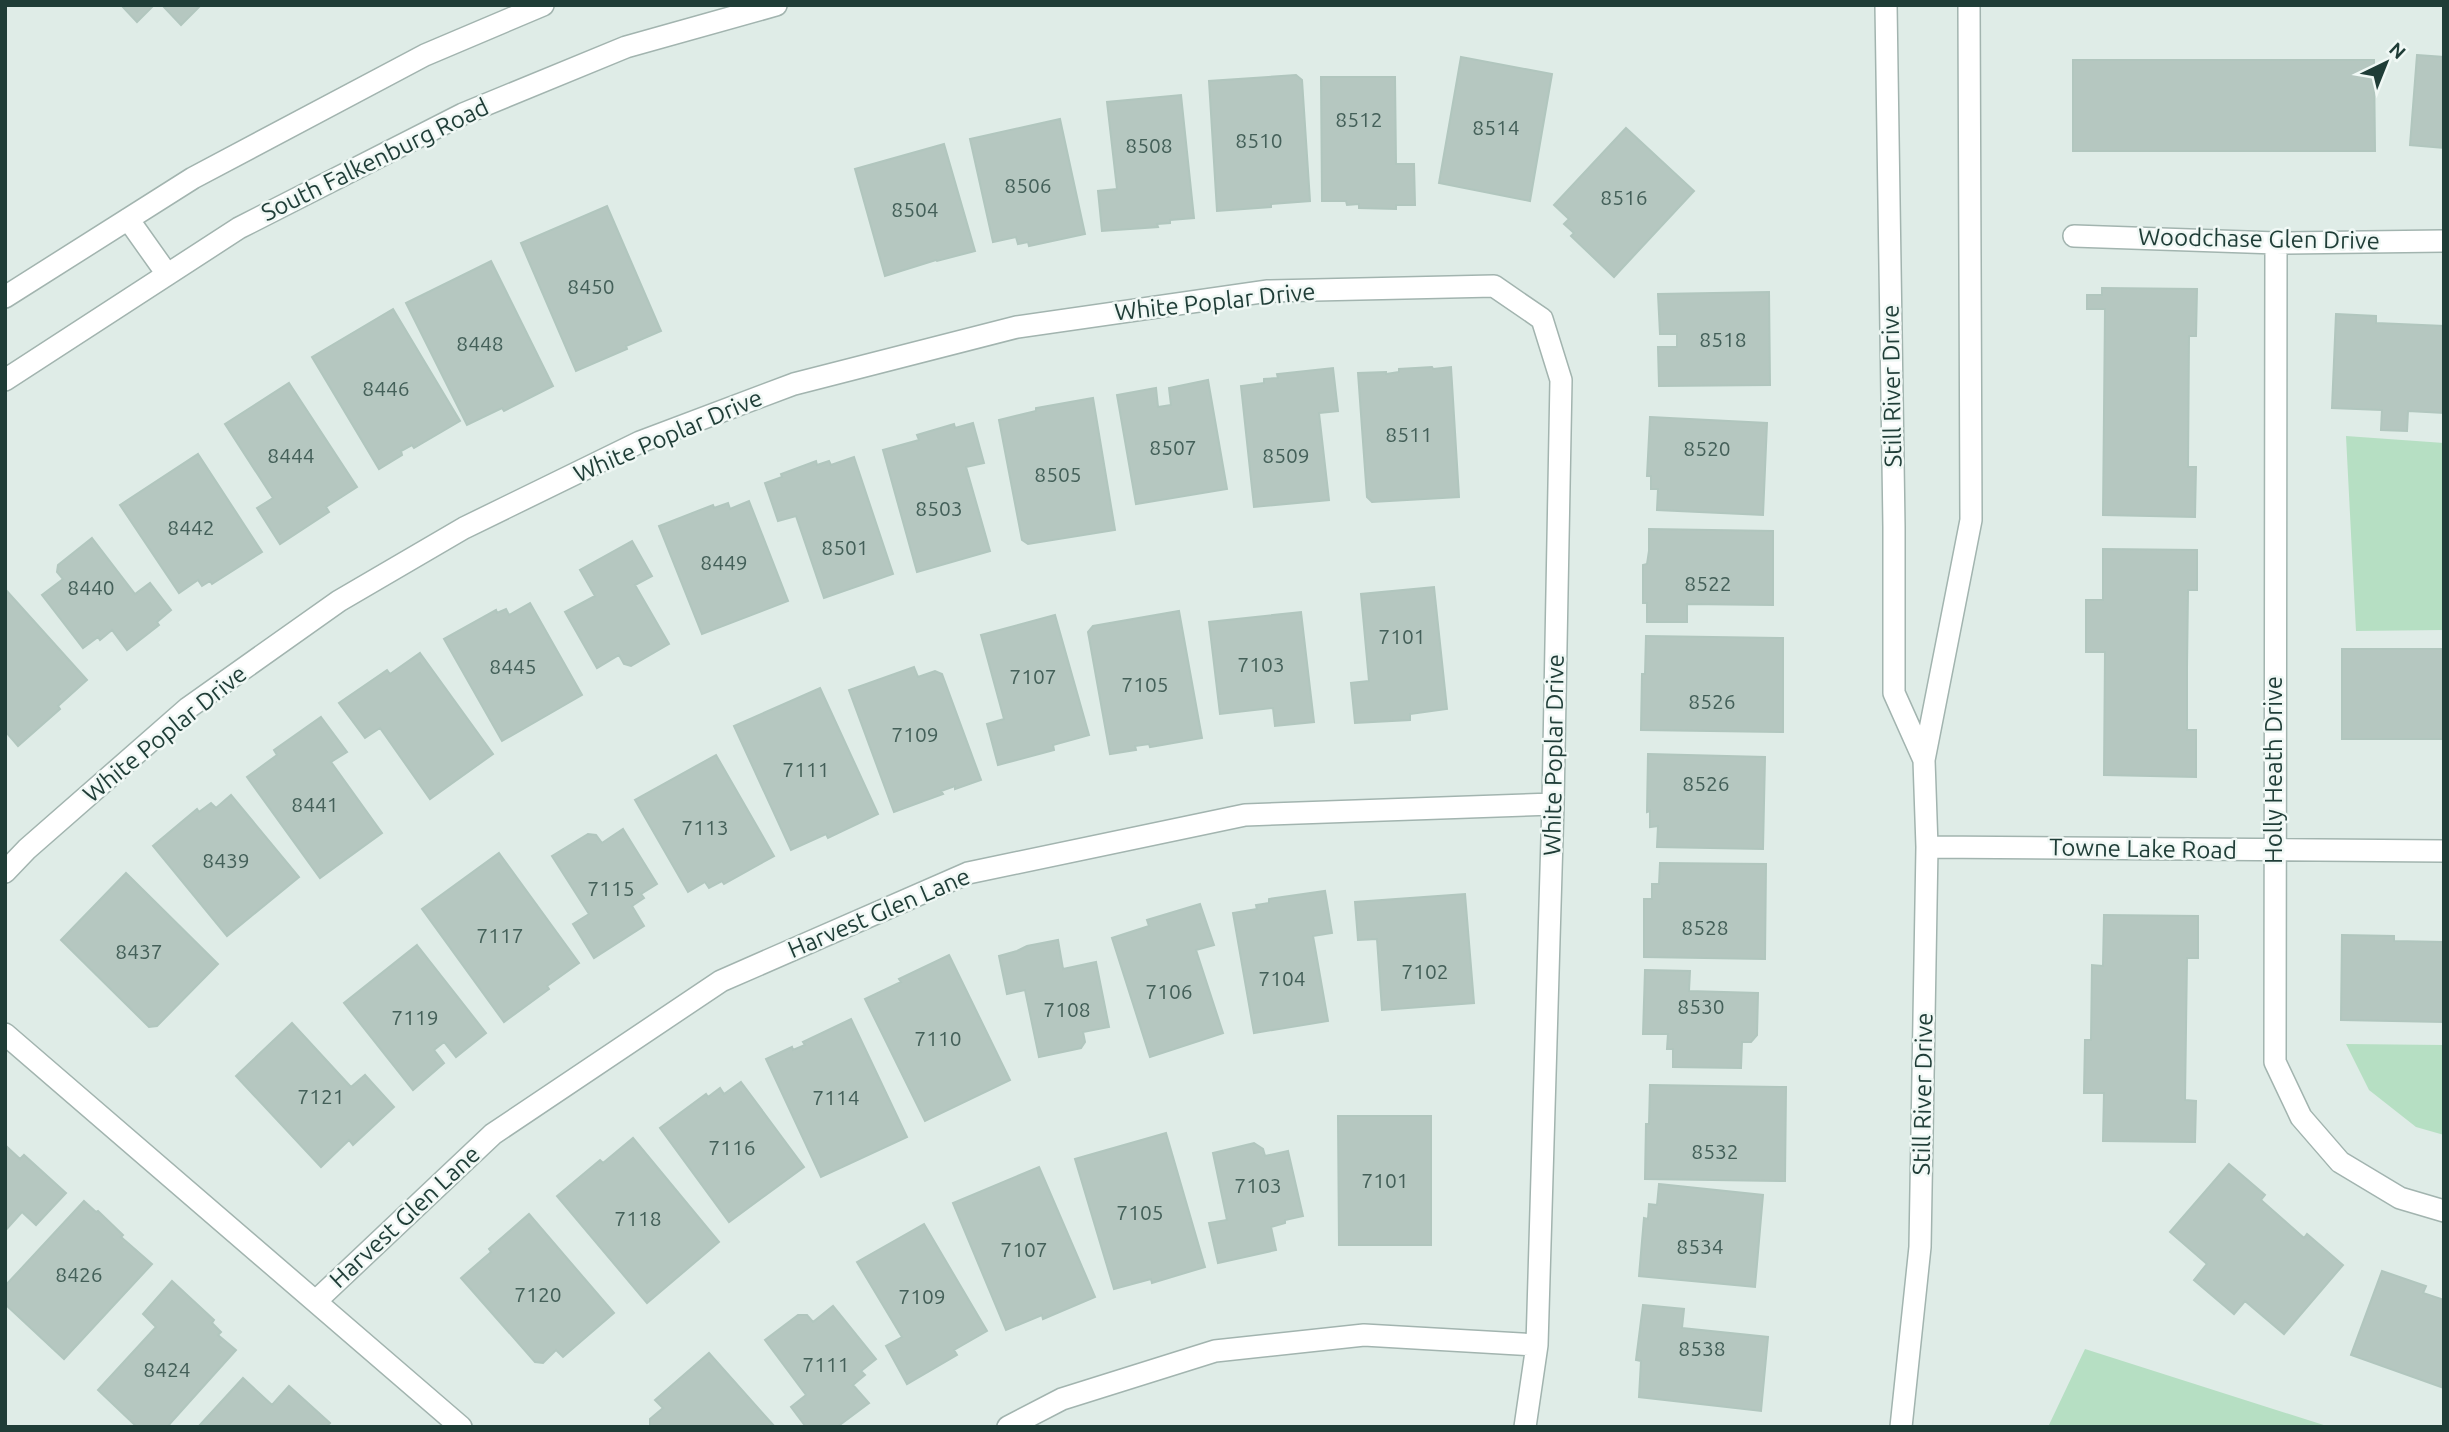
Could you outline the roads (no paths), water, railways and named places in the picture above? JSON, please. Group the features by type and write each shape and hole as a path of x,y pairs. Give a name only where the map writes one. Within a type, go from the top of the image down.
{"street":[{"path":"5,297 193,178 425,55 542,5"},
{"name":"South Falkenburg Road","path":"5,380 239,228 463,114 626,47 776,5"},
{"name":"Still River Drive","path":"1886,5 1894,693 1924,761"},
{"name":"Still River Drive","path":"1900,1427 1920,1247 1927,847 1924,761 1971,520 1969,5"},
{"path":"128,219 167,274"},
{"name":"Woodchase Glen Drive","path":"2074,236 2276,243 2444,241"},
{"name":"Holly Heath Drive","path":"2276,243 2275,1062 2301,1117 2340,1162 2399,1198 2444,1211"},
{"name":"White Poplar Drive","path":"5,872 27,849 188,708 339,601 464,528 640,442 794,384 1017,327 1268,291 1494,286 1542,319 1561,380 1553,804 1538,1345 1525,1427"},
{"name":"Harvest Glen Lane","path":"316,1301 493,1134 721,981 968,873 1245,815 1553,804"},
{"name":"Towne Lake Road","path":"1927,847 2444,851"},
{"path":"5,1034 461,1427"},
{"path":"1008,1427 1062,1399 1215,1351 1364,1335 1538,1345"}]}
